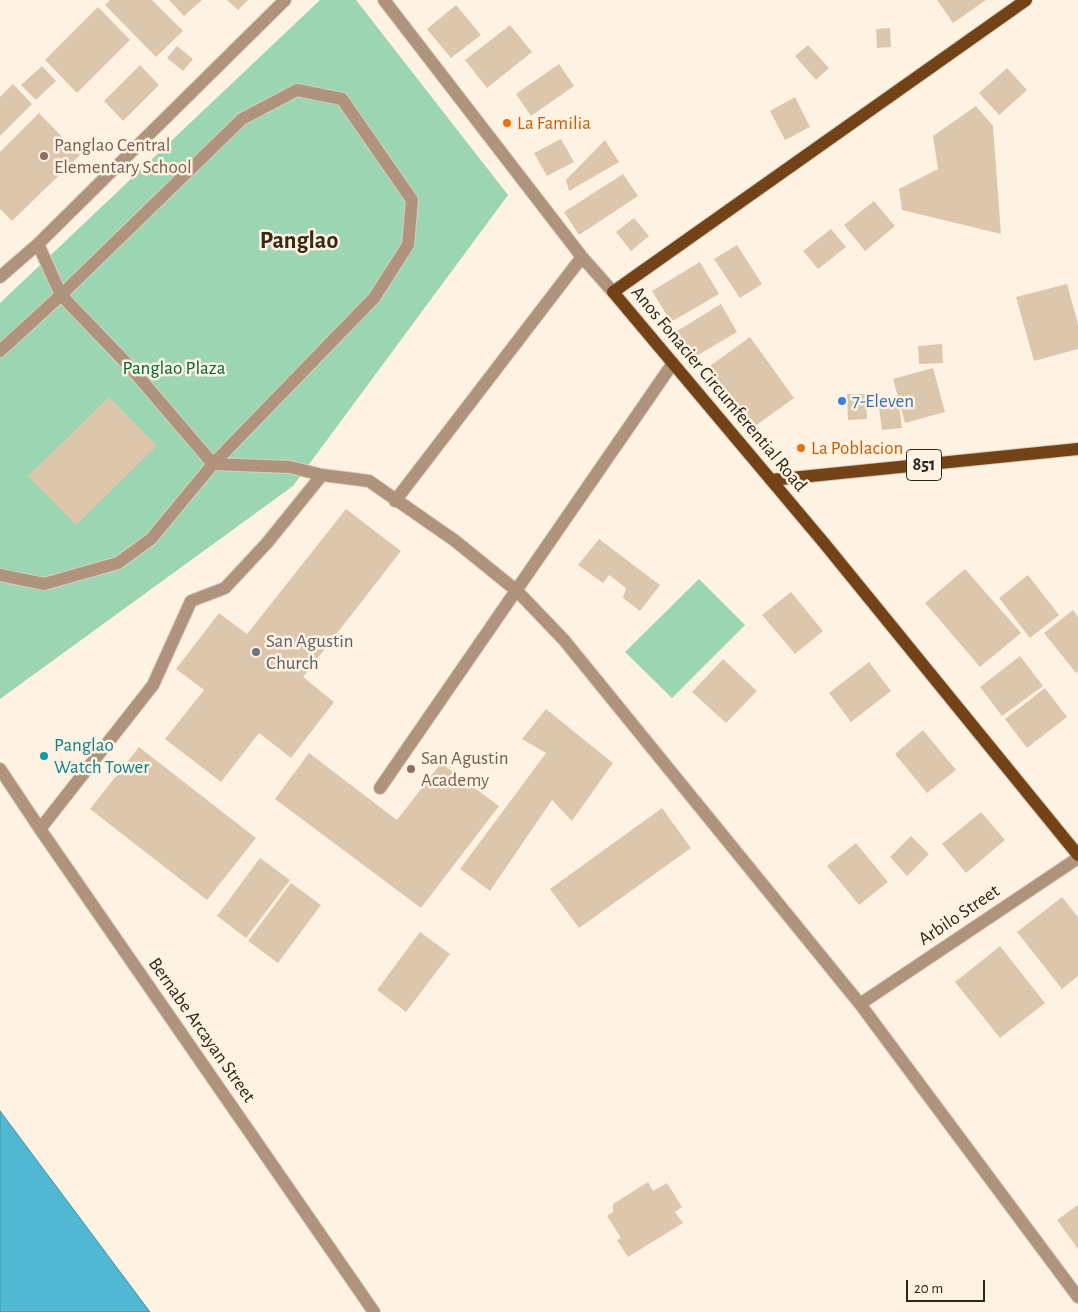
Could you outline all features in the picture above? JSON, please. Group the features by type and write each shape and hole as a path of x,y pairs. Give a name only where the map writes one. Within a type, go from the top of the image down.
{"main road":[{"name":"Anos Fonacier Circumferential Road","path":"1026,0 613,292 771,480 1078,856"},
{"name":"851","path":"771,480 1078,449"}],"street":[{"path":"0,277 38,244 285,0"},
{"path":"384,0 582,257 613,292"},
{"path":"0,351 61,295 242,119 297,90 342,99 412,200 408,245 374,298 213,464 151,539 118,563 44,584 0,575"},
{"path":"38,244 61,295 131,368 213,464 290,468 322,475 369,481 454,540 517,591 564,640 860,1004 1078,1297"},
{"path":"395,500 582,257"},
{"path":"380,788 673,364"},
{"path":"40,830 153,685 191,601 224,588 267,543 322,475"},
{"name":"Bernabe Arcayan Street","path":"0,769 40,830 374,1312"},
{"name":"Arbilo Street","path":"860,1004 1078,856"}],"green space":[{"name":"Panglao Plaza","path":"320,0 356,0 508,195 293,486 0,699 0,303"},
{"path":"699,579 745,625 672,698 625,652"}],"water":[{"path":"0,1111 150,1312 0,1312"}],"building":[{"path":"110,0 152,0 183,31 156,57 105,5"},
{"path":"169,0 202,0 184,16"},
{"path":"227,0 248,0 238,10"},
{"path":"937,0 986,0 953,23"},
{"path":"456,5 481,35 451,58 427,29"},
{"path":"98,7 130,40 77,93 45,60"},
{"path":"510,25 532,52 487,88 465,60"},
{"path":"890,28 891,47 877,48 876,29"},
{"path":"808,45 829,68 816,80 795,56"},
{"path":"177,46 193,59 183,71 167,58"},
{"path":"559,64 574,86 531,116 516,94"},
{"path":"140,65 159,85 123,121 104,101"},
{"path":"42,66 56,81 36,100 21,85"},
{"path":"1007,68 1027,90 999,115 979,93"},
{"path":"13,84 32,104 0,136 0,97"},
{"path":"795,97 810,127 785,140 770,111"},
{"path":"976,106 993,126 1001,234 902,210 899,189 938,169 933,136"},
{"path":"39,113 80,155 12,221 0,209 0,152"},
{"path":"561,139 574,162 547,176 534,153"},
{"path":"605,140 619,162 569,191 566,180"},
{"path":"623,174 638,196 579,235 564,212"},
{"path":"874,201 895,226 865,251 844,225"},
{"path":"634,218 649,236 631,251 616,232"},
{"path":"831,229 846,247 818,269 803,251"},
{"path":"737,245 762,284 740,298 714,259"},
{"path":"700,262 719,294 671,322 652,291"},
{"path":"1067,284 1078,324 1078,349 1034,361 1016,297"},
{"path":"721,304 737,332 693,358 677,331"},
{"path":"750,337 794,398 751,429 707,368"},
{"path":"942,344 943,363 919,364 918,346"},
{"path":"933,368 945,412 905,423 893,379"},
{"path":"847,394 866,394 867,419 848,420"},
{"path":"109,397 157,446 76,525 28,476"},
{"path":"898,397 902,428 882,430 878,400"},
{"name":"San Agustin Church","path":"346,509 401,551 303,677 334,702 291,758 259,733 221,782 165,739 204,690 176,669 219,613 247,634"},
{"path":"599,539 660,585 640,611 623,598 626,588 609,575 603,583 578,565"},
{"path":"965,569 1021,633 980,667 925,603"},
{"path":"1028,575 1059,615 1030,638 999,598"},
{"path":"791,592 823,631 795,654 762,615"},
{"path":"1073,610 1078,617 1078,671 1076,673 1044,633"},
{"path":"1020,656 1043,686 1002,716 980,687"},
{"path":"723,659 757,691 726,723 692,692"},
{"path":"869,662 891,691 851,722 829,693"},
{"path":"1045,688 1067,717 1027,748 1005,719"},
{"path":"546,709 613,763 572,821 552,800 490,891 460,869 546,753 522,739"},
{"path":"923,730 956,770 927,793 895,754"},
{"path":"139,747 256,838 207,900 90,809"},
{"path":"309,753 397,820 441,763 499,806 421,908 275,799"},
{"path":"662,808 691,848 579,928 550,889"},
{"path":"981,812 1005,840 966,873 942,844"},
{"path":"911,836 929,854 907,876 890,857"},
{"path":"856,843 888,882 859,905 827,866"},
{"path":"260,858 290,880 246,938 217,916"},
{"path":"291,883 321,905 278,963 248,941"},
{"path":"1062,897 1078,917 1078,976 1062,989 1017,932"},
{"path":"420,932 450,954 406,1012 377,990"},
{"path":"1000,946 1045,1003 1000,1038 955,982"},
{"path":"648,1182 653,1191 667,1183 682,1207 675,1212 683,1223 628,1257 617,1240 621,1238 607,1216 613,1212 613,1204"},
{"path":"1078,1205 1078,1249 1057,1220"}],"place":[{"name":"La Familia","path":"507,123"},
{"name":"Panglao Central Elementary School","path":"44,156"},
{"name":"7-Eleven","path":"842,401"},
{"name":"La Poblacion","path":"801,448"},
{"name":"San Agustin Church","path":"256,652"},
{"name":"Panglao Watch Tower","path":"44,756"},
{"name":"San Agustin Academy","path":"411,769"}],"district":[{"name":"Panglao","path":"299,241"}]}
